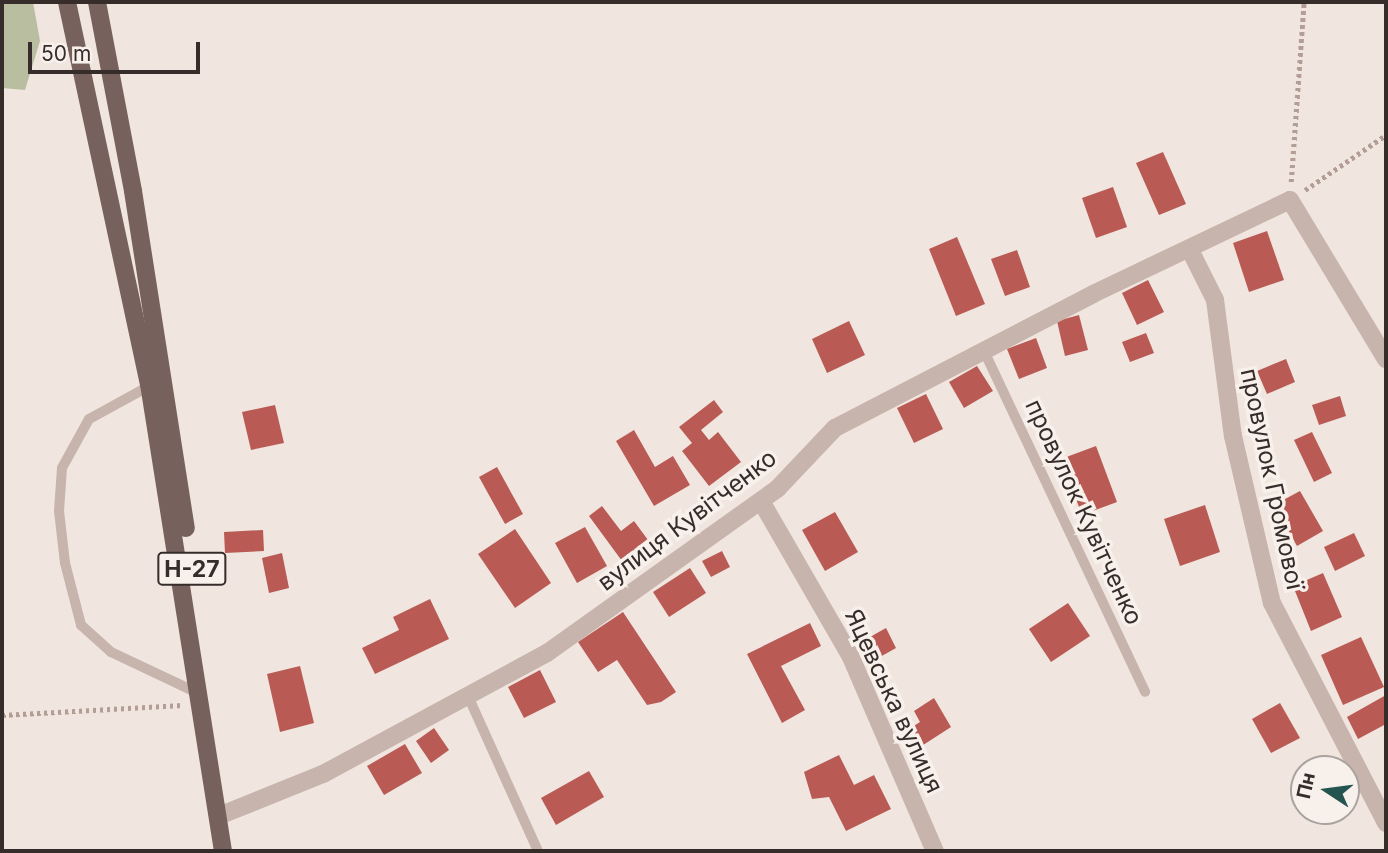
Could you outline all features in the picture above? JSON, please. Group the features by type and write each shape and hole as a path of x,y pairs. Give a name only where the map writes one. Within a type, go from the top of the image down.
{"main road":[{"name":"Н-27","path":"67,2 156,383"},
{"name":"Н-27","path":"97,2 221,815 224,851"},
{"name":"Н-27","path":"203,697 224,851"}],"street":[{"name":"вулиця Кувітченко","path":"221,815 323,774 547,653 761,501 835,428 984,351 1290,201"},
{"path":"1290,201 1386,359"},
{"name":"провулок Громової","path":"1190,250 1215,300 1233,436 1272,603 1386,823"},
{"name":"Яцевська вулиця","path":"761,501 850,655 935,851"}],"lane":[{"name":"провулок Кувітченко","path":"984,351 1145,692"},
{"path":"156,383 89,419 62,468 59,511 65,563 81,625 111,652 203,697"},
{"path":"468,696 538,851"}],"path":[{"path":"1290,201 1304,2"},
{"path":"1290,201 1386,135"},
{"path":"2,715 203,697"}],"green space":[{"path":"2,2 33,2 40,41 25,90 2,88"}],"building":[{"path":"1163,152 1186,204 1159,215 1136,163"},
{"path":"1113,187 1127,227 1096,238 1082,198"},
{"path":"1267,231 1284,280 1249,292 1233,243"},
{"path":"957,237 985,304 956,316 929,249"},
{"path":"1017,250 1030,287 1005,296 991,259"},
{"path":"1148,280 1164,312 1137,325 1122,293"},
{"path":"1079,315 1088,350 1065,356 1057,321"},
{"path":"849,321 865,355 827,373 812,339"},
{"path":"1146,333 1154,353 1130,362 1122,342"},
{"path":"1036,338 1047,368 1019,379 1007,349"},
{"path":"1286,359 1295,382 1267,394 1257,371"},
{"path":"977,366 993,391 964,408 949,382"},
{"path":"926,394 943,429 914,443 897,408"},
{"path":"1340,396 1346,416 1319,425 1312,405"},
{"path":"714,400 723,412 701,430 709,440 718,432 741,462 709,486 682,451 692,443 679,427"},
{"path":"275,405 284,443 251,450 242,412"},
{"path":"634,430 655,467 673,456 690,485 654,506 616,441"},
{"path":"1312,432 1332,473 1314,482 1294,440"},
{"path":"1096,446 1117,502 1082,515 1061,459"},
{"path":"497,467 523,514 505,524 479,477"},
{"path":"1300,491 1323,531 1297,546 1274,505"},
{"path":"1205,505 1220,552 1180,566 1164,519"},
{"path":"602,506 621,531 634,521 648,540 622,561 589,516"},
{"path":"835,512 858,552 825,571 802,530"},
{"path":"585,527 607,566 577,583 555,543"},
{"path":"515,529 551,583 515,608 478,554"},
{"path":"263,530 264,551 225,553 224,532"},
{"path":"1354,533 1365,556 1335,571 1324,547"},
{"path":"722,551 730,567 711,577 702,561"},
{"path":"282,553 289,588 269,593 262,558"},
{"path":"690,568 706,593 669,617 653,592"},
{"path":"1323,573 1342,617 1311,631 1293,586"},
{"path":"430,599 449,639 375,674 362,648 399,630 393,617"},
{"path":"1068,603 1090,636 1051,662 1029,629"},
{"path":"623,612 676,692 661,702 647,705 617,660 598,672 578,642"},
{"path":"810,623 821,646 781,666 805,710 782,723 747,654"},
{"path":"886,628 896,648 871,662 861,642"},
{"path":"1361,637 1384,687 1343,705 1321,655"},
{"path":"300,666 314,723 280,732 267,674"},
{"path":"540,670 556,702 524,718 508,687"},
{"path":"1386,695 1386,724 1358,739 1347,717"},
{"path":"934,698 951,727 917,749 906,731 920,722 914,711"},
{"path":"1280,703 1300,738 1271,753 1252,719"},
{"path":"434,728 449,750 431,763 416,741"},
{"path":"405,744 422,773 384,795 367,766"},
{"path":"839,755 854,785 874,775 891,809 846,831 829,797 812,799 804,772"},
{"path":"589,771 604,797 556,825 541,798"}]}
